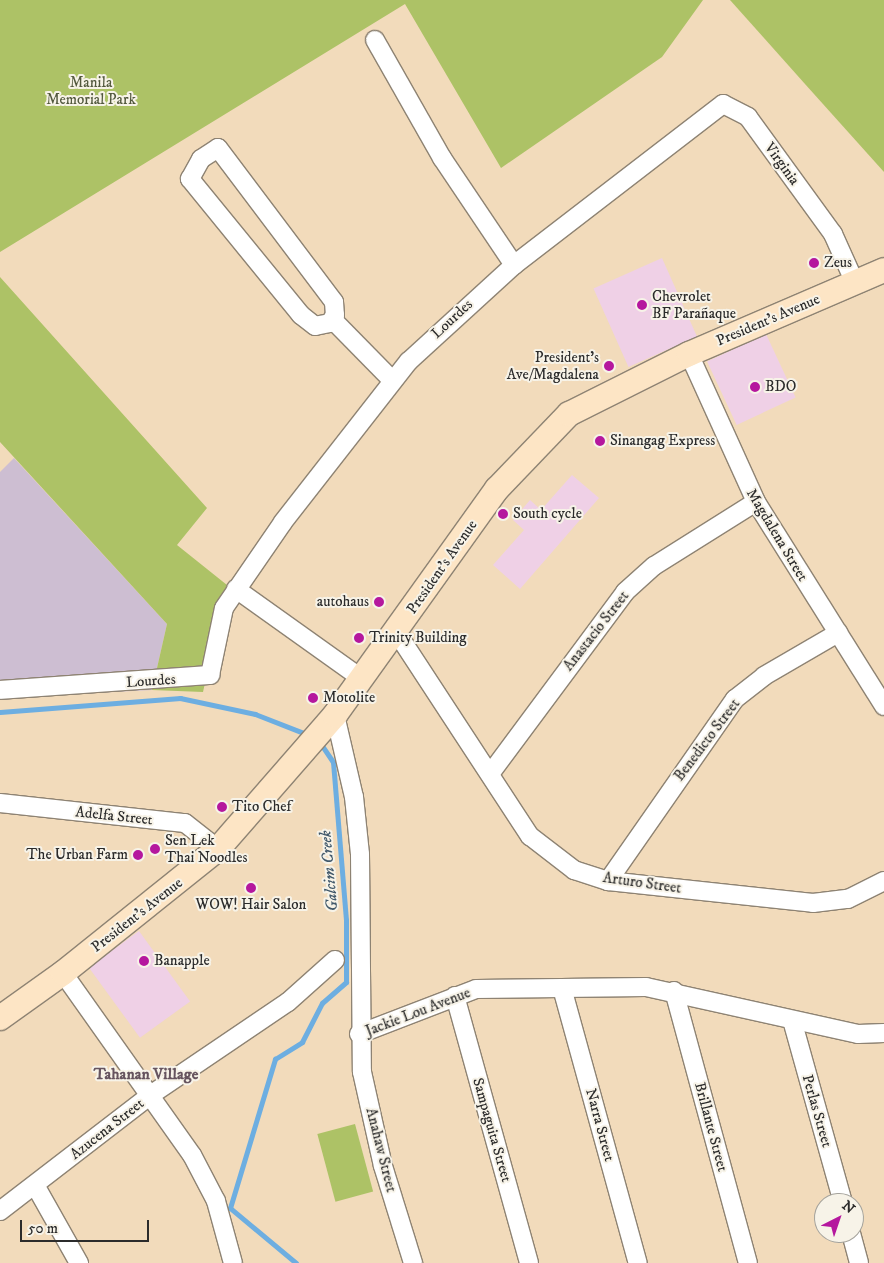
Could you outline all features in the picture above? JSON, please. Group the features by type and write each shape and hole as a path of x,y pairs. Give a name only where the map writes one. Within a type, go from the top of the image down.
{"street":[{"path":"375,40 442,158 514,265"},
{"name":"Lourdes","path":"0,690 210,675 224,608 236,589 392,380 449,319 514,265 723,104"},
{"name":"Virginia","path":"723,104 748,117 833,234 856,282"},
{"path":"333,320 313,326 278,289 190,179 201,159 218,148 225,151 334,302 333,320 392,380"},
{"name":"President's Avenue","path":"0,1018 63,973 218,849 299,760 328,723 397,633 497,489 532,447 569,414 689,354 884,270"},
{"name":"Magdalena Street","path":"689,354 756,502 884,706"},
{"name":"Anastacio Street","path":"490,774 625,592 654,566 756,502"},
{"path":"236,589 362,679"},
{"name":"Arturo Street","path":"397,633 530,836 545,851 574,870 608,881 813,903 848,899 884,881"},
{"name":"Benedicto Street","path":"608,881 735,700 764,676 838,633"},
{"name":"Jackie Lou Avenue","path":"328,723 351,780 360,854 359,1034 476,989 562,988 674,991 858,1034 884,1033"},
{"name":"Adelfa Street","path":"0,803 186,824 218,849"},
{"name":"Azucena Street","path":"0,1211 152,1094 288,1002 335,960"},
{"path":"63,973 152,1094 216,1201 233,1263"},
{"name":"Narra Street","path":"562,988 638,1263"},
{"name":"Brillante Street","path":"674,991 748,1263"},
{"name":"Sampaguita Street","path":"454,996 529,1263"},
{"name":"Perlas Street","path":"792,1020 839,1193"},
{"name":"Anahaw Street","path":"359,1034 383,1166 413,1263"},
{"path":"36,1185 79,1263"},
{"path":"854,1243 859,1263"}],"shaded area":[{"name":"Chevrolet BF Parañaque","path":"662,258 697,337 628,367 593,289"},
{"name":"BDO","path":"766,334 796,397 737,425 707,361"},
{"path":"14,458 167,624 152,690 0,698 0,472"},
{"path":"572,475 599,498 520,589 493,565 524,530 513,520 530,500 541,510"},
{"path":"139,931 190,1001 140,1038 89,967"}],"green space":[{"name":"Manila Memorial Park","path":"0,0 703,0 662,57 501,168 405,4 0,252"},
{"path":"730,0 884,0 884,172 805,84"},
{"path":"0,277 207,508 177,545 227,585 203,692 152,690 167,624 0,442"},
{"path":"355,1124 373,1192 335,1202 317,1134"}],"waterway":[{"name":"Galcim Creek","path":"0,712 180,698 255,714 309,735"},
{"name":"Galcim Creek","path":"296,1263 230,1208 275,1059 302,1042 322,1003 346,982 346,920 333,762 320,743"}],"place":[{"name":"Zeus","path":"814,263"},
{"name":"Chevrolet BF Parañaque","path":"642,305"},
{"name":"President's Ave/Magdalena","path":"609,366"},
{"name":"BDO","path":"755,387"},
{"name":"Sinangag Express","path":"600,441"},
{"name":"South cycle","path":"503,514"},
{"name":"autohaus","path":"379,602"},
{"name":"Trinity Building","path":"359,638"},
{"name":"Motolite","path":"313,698"},
{"name":"Tito Chef","path":"222,807"},
{"name":"Sen Lek Thai Noodles","path":"155,849"},
{"name":"The Urban Farm","path":"138,855"},
{"name":"WOW! Hair Salon","path":"251,888"},
{"name":"Banapple","path":"144,961"}],"district":[{"name":"Tahanan Village","path":"146,1074"}]}
